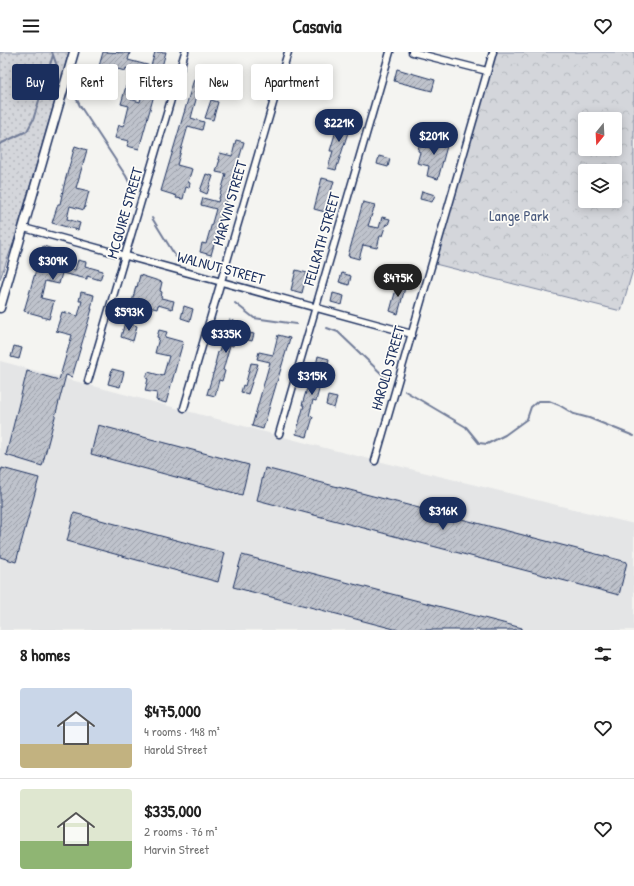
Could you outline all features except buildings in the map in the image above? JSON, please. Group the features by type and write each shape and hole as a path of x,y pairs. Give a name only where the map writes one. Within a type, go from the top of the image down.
{"street":[{"path":"0,308 74,52"},
{"name":"MCGUIRE STREET","path":"88,382 185,52"},
{"name":"MARVIN STREET","path":"184,408 288,52"},
{"name":"FELLRATH STREET","path":"279,434 390,52"},
{"path":"412,52 487,71"},
{"name":"HAROLD STREET","path":"375,461 493,52"},
{"name":"WALNUT STREET","path":"24,228 412,334"}],"shaded area":[{"path":"0,361 325,448 634,524 634,630 0,630"}],"green space":[{"path":"0,52 69,52 59,86 59,64 12,64 12,100 55,100 14,241 0,279"},
{"name":"Lange Park","path":"495,52 634,52 634,266 621,311 435,264"}],"waterway":[{"path":"52,52 56,64"},
{"path":"0,144 27,131 33,120 53,55"},
{"path":"77,100 131,186"},
{"path":"152,218 176,257"},
{"path":"235,303 254,318 296,324"},
{"path":"327,328 338,332 387,379"},
{"path":"405,391 466,427 479,443 487,444 505,435 527,419 531,407 538,401 549,401 574,414 589,418 634,436"}]}
